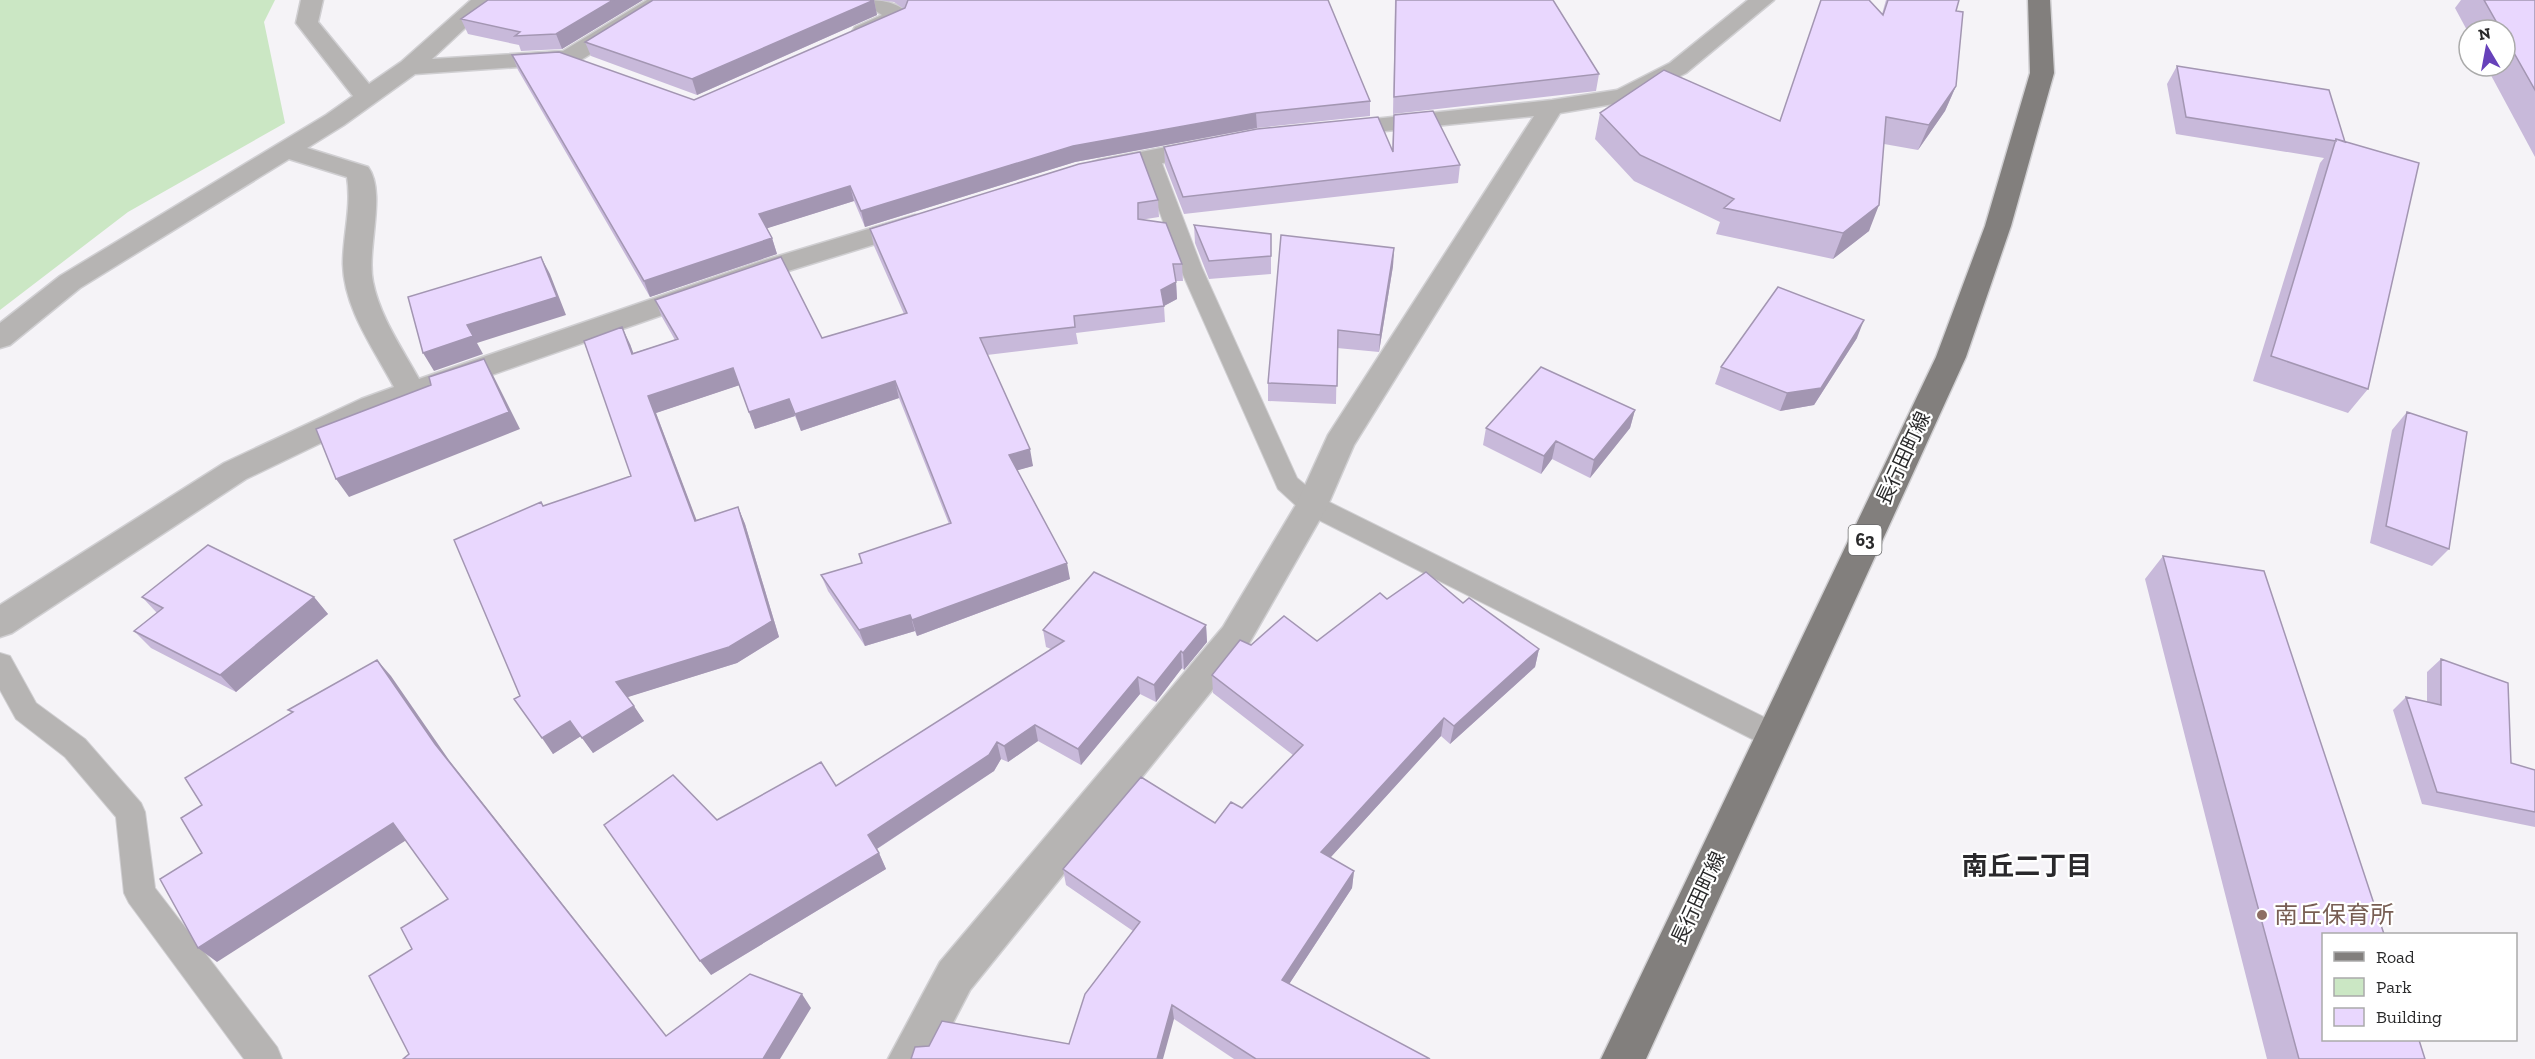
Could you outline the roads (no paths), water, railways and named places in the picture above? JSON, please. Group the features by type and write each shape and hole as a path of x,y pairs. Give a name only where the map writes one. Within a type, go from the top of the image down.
{"main road":[{"name":"長行田町線","path":"1623,1059 1951,357 1998,226 2042,73 2039,0"}],"street":[{"path":"312,0 307,23 366,96"},
{"path":"0,338 70,282 335,120 366,96 409,68 484,0"},
{"path":"409,68 579,62 662,0"},
{"path":"846,40 899,16 870,0"},
{"path":"1305,132 1552,107 1623,96 1678,68 1746,10 1763,0"},
{"path":"910,1059 956,976 1235,637 1312,505 1339,443 1552,107"},
{"path":"1075,172 1236,141"},
{"path":"286,150 359,172 363,189 357,266 360,294 412,392"},
{"path":"0,623 235,471 372,406 775,266 942,214"}],"lane":[{"path":"1150,158 1191,268 1287,483 1312,505 1774,736"},
{"path":"0,664 26,711 75,748 130,812 140,893 265,1059"}],"place":[{"name":"南丘保育所","path":"2262,915"}],"district":[{"name":"南丘二丁目","path":"2027,866"}]}
